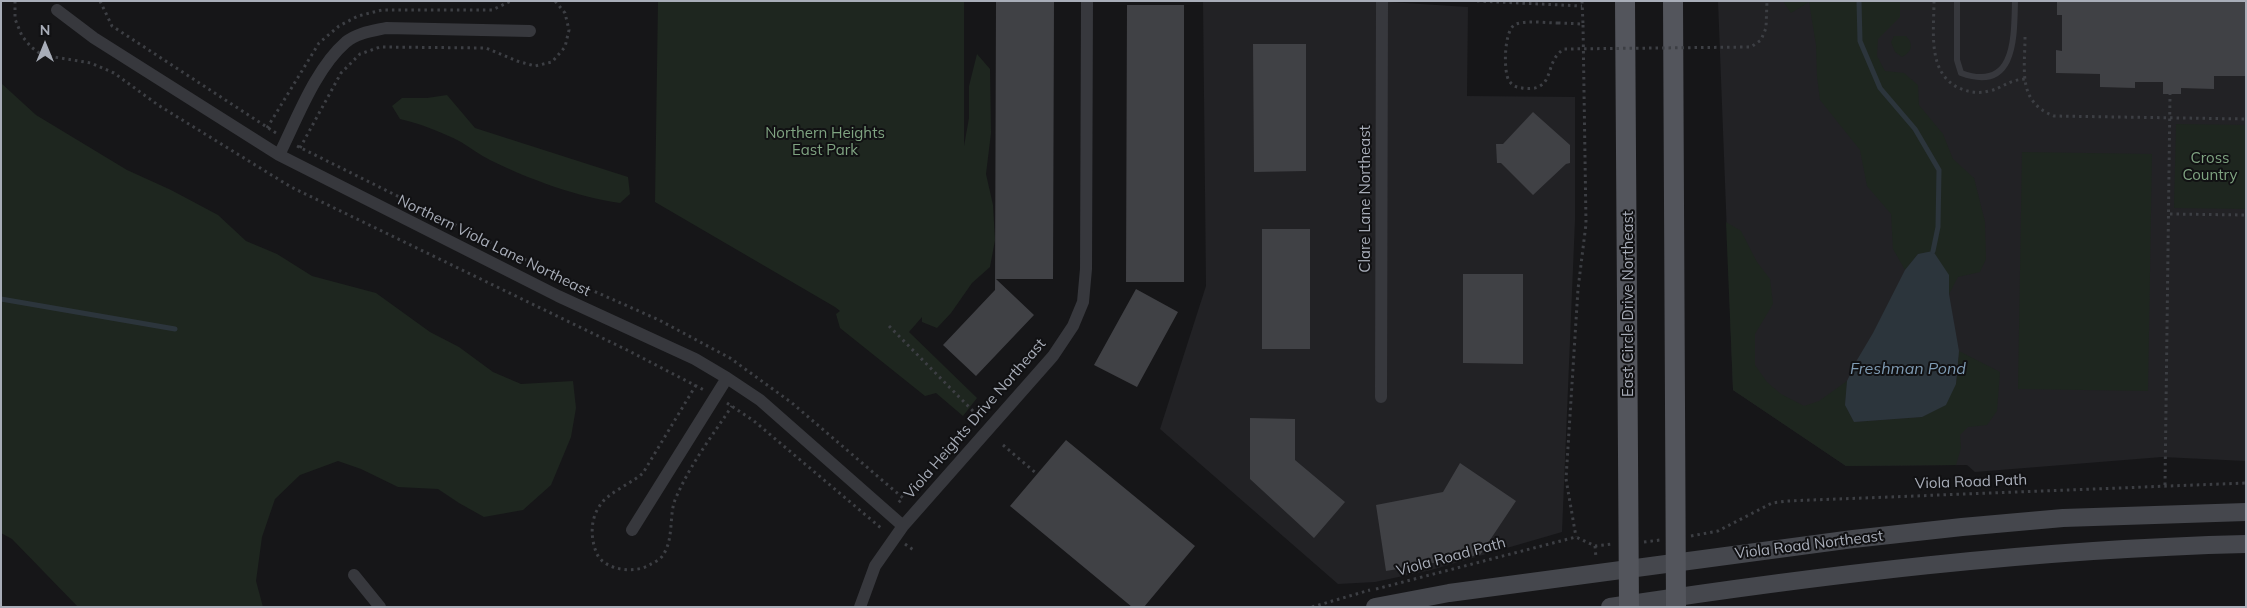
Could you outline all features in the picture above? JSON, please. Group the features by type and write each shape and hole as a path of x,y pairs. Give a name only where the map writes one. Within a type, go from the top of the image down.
{"main road":[{"name":"East Circle Drive Northeast","path":"1623,606 1629,569 1630,543 1626,1"},
{"path":"1673,1 1676,602"},
{"name":"Viola Road Northeast","path":"1374,607 1449,593 1853,539 2063,518 2246,512"},
{"path":"1623,606 1676,602 1920,567 2112,549 2246,544"}],"street":[{"name":"Viola Heights Drive Northeast","path":"860,607 875,566 904,526 1053,356 1073,326 1083,302 1086,269 1087,1"},
{"name":"Clare Lane Northeast","path":"1382,1 1382,397"},
{"name":"Northern Viola Lane Northeast","path":"57,10 94,38 279,155 558,296 695,359 727,378 760,400 904,526"},
{"path":"279,155 323,68 347,42 366,32 386,28 530,31"},
{"path":"632,530 727,378"},
{"path":"354,576 380,607"}],"lane":[{"path":"1958,1 1957,60 1961,73 1973,77 1986,77 1998,72 2007,60 2013,47 2015,1"}],"path":[{"path":"14,1 16,18 22,36 31,47 42,55 91,63 114,74 158,105 292,187 696,384"},
{"path":"100,1 112,26 266,128"},
{"path":"300,148 341,73 360,54 380,47 486,48 517,61 535,66 552,62 565,47 569,30 565,13 555,1"},
{"path":"1477,1 1582,3 1586,224 1577,308 1566,479 1576,537"},
{"path":"1583,24 1527,22 1515,24 1509,30 1506,46 1508,80 1514,87 1527,89 1541,86 1549,75 1551,63 1556,54 1564,49 1751,46 1761,40 1766,28 1767,1"},
{"path":"2026,30 2025,79 2027,94 2034,105 2043,112 2054,116 2246,119"},
{"path":"2165,485 2170,214 2170,94"},
{"path":"2170,214 2246,215"},
{"path":"889,326 974,412"},
{"path":"732,406 754,420 877,525"},
{"path":"1003,444 1037,474"},
{"name":"Viola Road Path","path":"1312,607 1576,537 1595,546 1676,538 1718,531 1772,503 1787,501 2246,483"}],"shaded area":[{"path":"1203,1 1374,1 1468,7 1467,96 1575,97 1575,220 1562,532 1431,570 1375,582 1338,584 1160,429 1206,286"},
{"path":"1718,1 2246,1 2246,461 2162,457 1975,472 1967,465 1846,466 1733,390"}],"green space":[{"name":"Northern Heights East Park","path":"658,1 964,1 964,146 969,118 969,86 977,54 990,69 991,133 986,174 993,205 995,240 990,267 972,283 951,313 937,328 922,322 922,317 909,332 977,398 963,416 936,393 925,396 840,328 836,314 840,311 835,307 655,202"},
{"path":"1783,1 1900,1 1900,17 1878,39 1877,56 1885,71 1904,73 1918,85 1919,105 1943,134 1953,159 1974,178 1985,222 1986,259 1980,272 1958,277 1949,294 1949,275 1918,254 1905,270 1893,249 1891,214 1867,186 1860,150 1820,100 1816,45 1809,2 1791,13"},
{"path":"1894,36 1906,36 1910,42 1910,50 1902,57 1895,52 1891,42"},
{"path":"1,83 36,115 127,170 171,190 218,215 246,241 277,254 312,276 376,293 430,332 459,347 493,372 521,384 573,381 576,408 571,437 551,485 523,510 484,517 438,489 398,487 361,469 338,461 300,475 275,499 262,537 256,581 263,607 78,607 12,539 1,533"},
{"path":"447,95 475,128 628,177 630,194 620,203 570,192 520,174 490,160 446,135 400,119 392,106 402,98 427,98"},
{"name":"Cross Country","path":"2176,124 2246,125 2246,209 2174,208"},
{"path":"2022,152 2152,154 2148,391 2018,389"},
{"path":"1726,222 1741,231 1757,262 1770,279 1773,304 1755,334 1755,365 1767,382 1781,394 1804,406 1819,401 1847,381 1845,405 1854,422 1922,417 1956,384 1959,351 2000,372 1997,411 1987,425 1968,427 1960,435 1961,448 1956,465 1846,466 1733,390"}],"water":[{"name":"Freshman Pond","path":"1933,251 1949,275 1949,294 1959,351 1956,384 1946,405 1922,417 1854,422 1845,405 1847,381 1905,270 1918,254"}],"building":[{"path":"2057,1 2246,1 2246,76 2214,76 2214,89 2181,88 2181,94 2163,94 2163,82 2135,82 2135,88 2100,87 2100,74 2056,73 2056,50 2062,51 2062,15 2057,15"},
{"path":"996,2 1054,2 1053,279 996,279 1034,315 976,376 943,345 995,290"},
{"path":"1127,5 1184,5 1184,282 1126,282"},
{"path":"1253,44 1306,44 1306,171 1254,172"},
{"path":"1533,112 1570,145 1570,163 1566,164 1533,195 1501,163 1497,163 1496,144 1503,144"},
{"path":"1262,229 1310,229 1310,349 1262,349"},
{"path":"1463,274 1523,274 1523,364 1463,363"},
{"path":"1136,289 1178,312 1137,387 1094,365"},
{"path":"1250,418 1295,419 1295,460 1345,502 1314,538 1250,479"},
{"path":"1066,440 1195,546 1144,607 1132,607 1010,506"},
{"path":"1460,463 1516,501 1480,555 1386,571 1376,505 1443,492"}],"waterway":[{"path":"1859,1 1860,41 1880,88 1915,129 1939,170 1938,227 1933,251"},
{"path":"1,299 175,329"}]}
